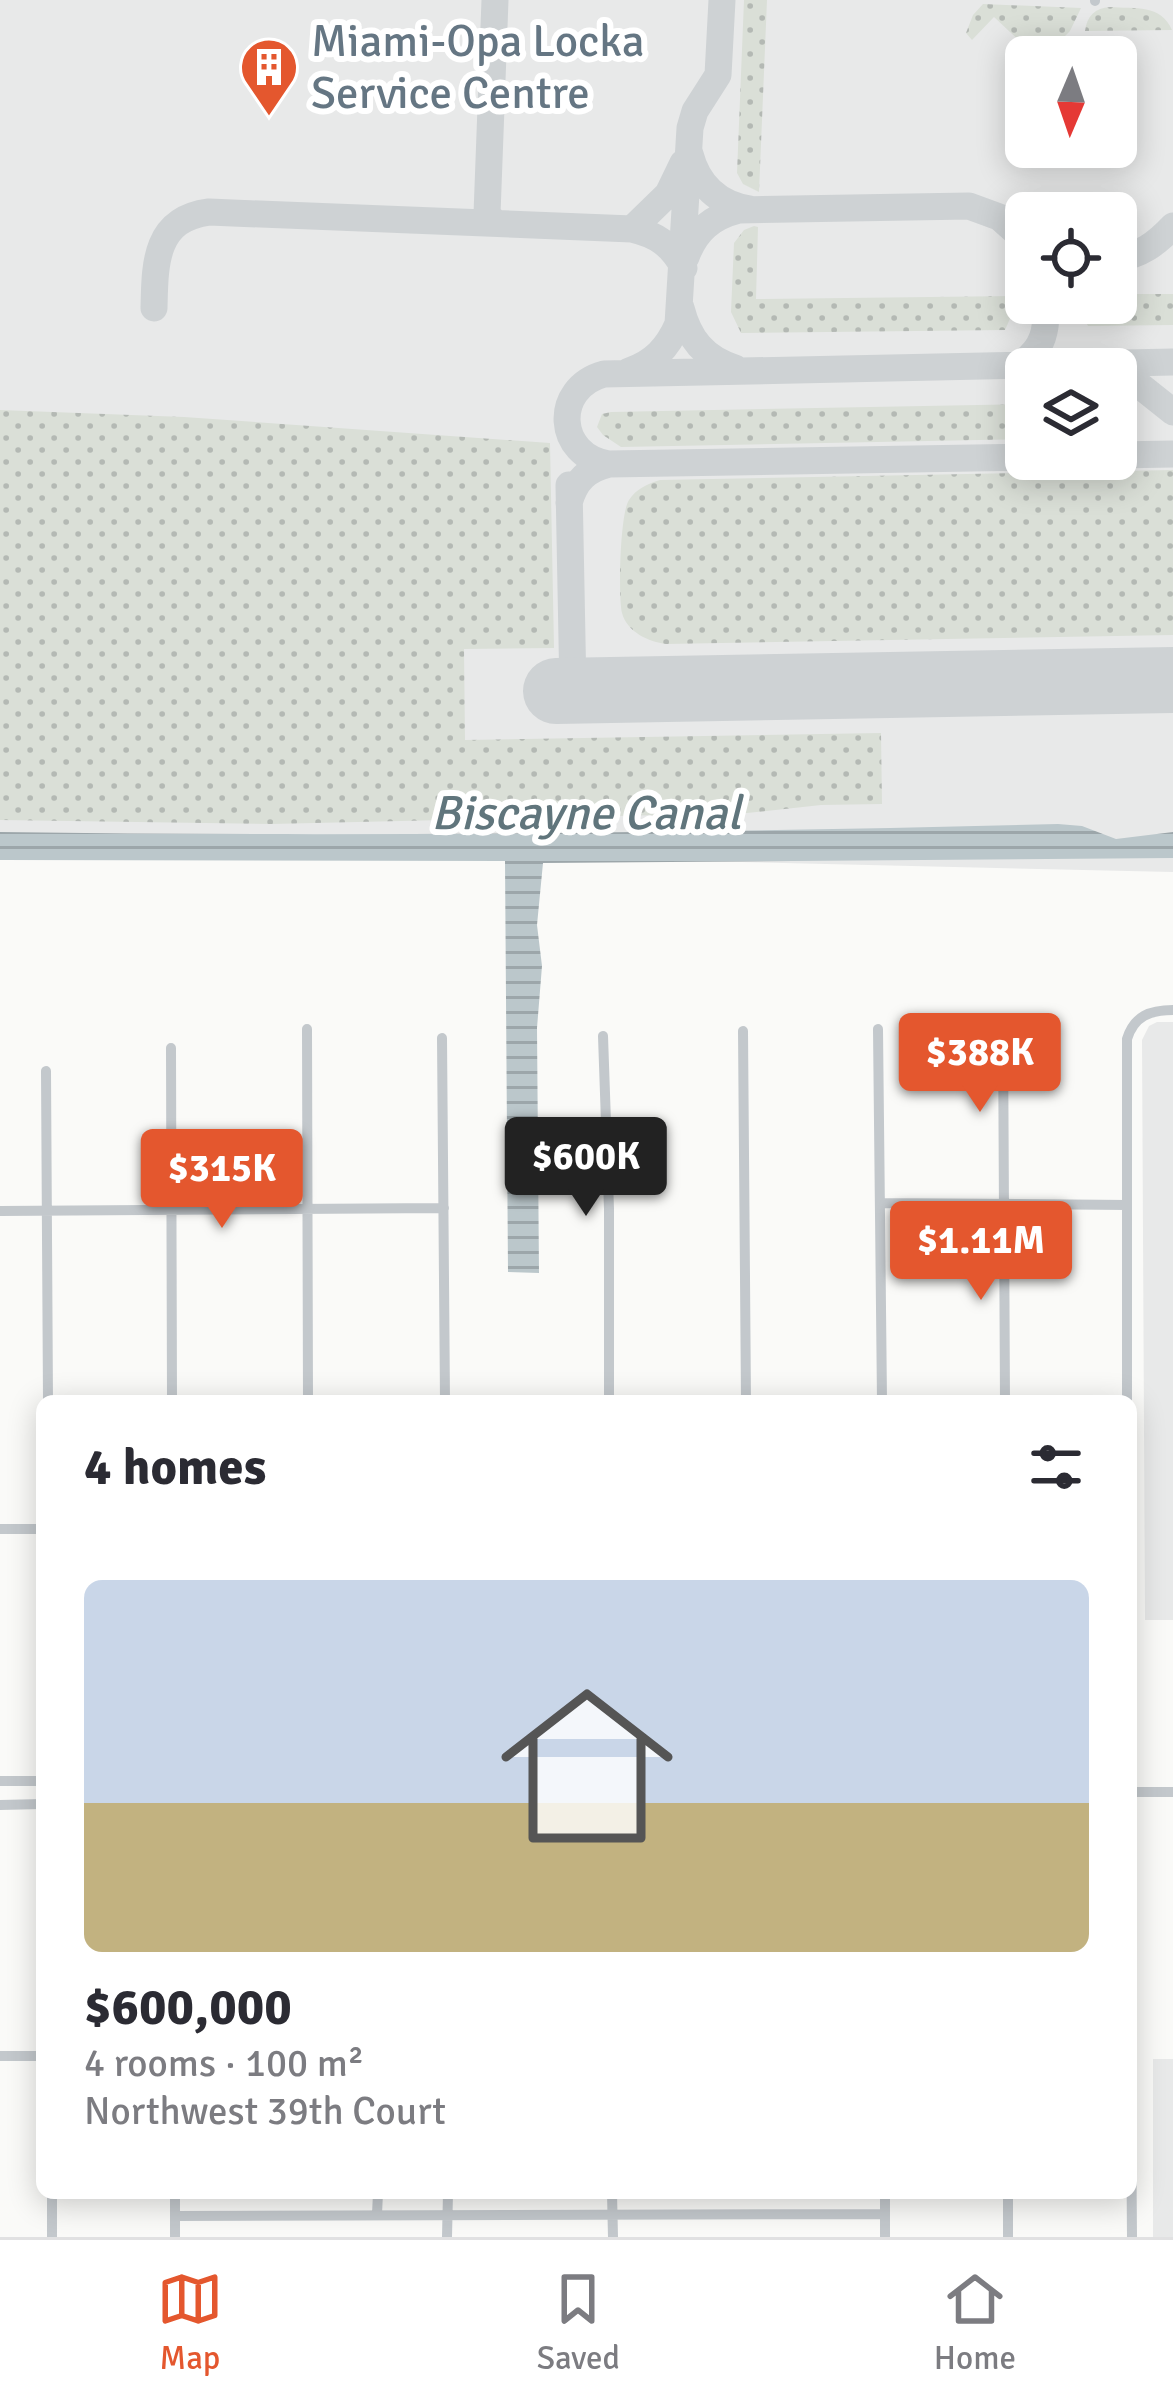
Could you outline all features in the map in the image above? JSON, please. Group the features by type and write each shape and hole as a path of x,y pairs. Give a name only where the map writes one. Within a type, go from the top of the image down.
{"street":[{"path":"1127,1395 1126,1044 1139,1018 1173,1010"},
{"path":"1004,1026 1005,1395"},
{"path":"307,1029 308,1395"},
{"path":"878,1029 882,1395"},
{"path":"743,1031 746,1395"},
{"path":"603,1036 609,1395"},
{"path":"442,1038 445,1395"},
{"path":"170,1048 172,1395"},
{"path":"46,1071 48,1395"},
{"path":"880,1203 1127,1205"},
{"path":"0,1211 444,1208"},
{"path":"0,1529 36,1528"},
{"path":"0,1781 36,1781"},
{"path":"1137,1792 1173,1792"},
{"path":"0,1804 36,1804"},
{"path":"0,2056 36,2056"},
{"path":"52,2199 52,2237"},
{"path":"175,2199 176,2237"},
{"path":"377,2214 378,2199"},
{"path":"447,2237 448,2199"},
{"path":"613,2199 613,2237"},
{"path":"885,2199 885,2237"},
{"path":"1008,2199 1008,2237"},
{"path":"1132,2199 1132,2237"},
{"path":"175,2216 884,2214"}],"shaded area":[{"path":"0,0 1173,0 1173,872 0,845"},
{"path":"744,0 767,0 759,192 743,184 737,173"},
{"path":"983,4 1081,8 1065,36 1014,36 994,17 972,40 966,33"},
{"path":"1110,7 1154,12 1172,30 1085,31 1093,14"},
{"path":"758,227 756,299 1005,296 1008,324 1005,330 741,333 731,312 734,243 744,230"},
{"path":"1137,294 1173,294 1173,325 1088,326 1137,324"},
{"path":"1005,404 1005,439 621,447 597,427 602,414"},
{"path":"0,410 184,417 550,443 554,648 464,649 465,740 881,733 882,804 747,813 271,824 0,820"},
{"path":"1173,470 1173,635 666,644 640,635 622,613 626,508 638,490 660,480 1005,473 1005,480 1137,480 1137,471"},
{"path":"1082,826 1116,839 1173,832 1173,858 543,863 537,925 542,966 537,1028 539,1273 508,1272 505,861 0,860 0,832 529,833"},
{"path":"1157,1022 1173,1022 1173,1620 1145,1620 1142,1040"},
{"path":"1153,2059 1173,2059 1173,2237 1153,2237"}],"taxiway":[{"path":"495,0 487,214 495,223"},
{"path":"629,371 659,353 678,324 690,128 718,75 722,0"},
{"path":"690,154 711,191 728,203 750,209"},
{"path":"632,229 668,194 683,163"},
{"path":"686,257 706,226 739,210 969,206 1005,222"},
{"path":"154,308 161,246 177,224 209,212 632,229 663,242 684,268"},
{"path":"1137,253 1173,226"},
{"path":"681,308 699,346 735,368"},
{"path":"1036,348 1045,324"},
{"path":"609,464 579,449 567,421 575,393 604,374 1173,362"},
{"path":"1137,383 1173,412"},
{"path":"1137,455 1173,454"},
{"path":"569,503 583,477 609,464 1005,457"},
{"path":"569,485 573,691"}],"runway":[{"path":"556,691 1173,680"}],"place":[{"name":"Miami-Opa Locka Service Centre","path":"269,118"}],"water label":[{"name":"Biscayne Canal","path":"586,813"}]}
